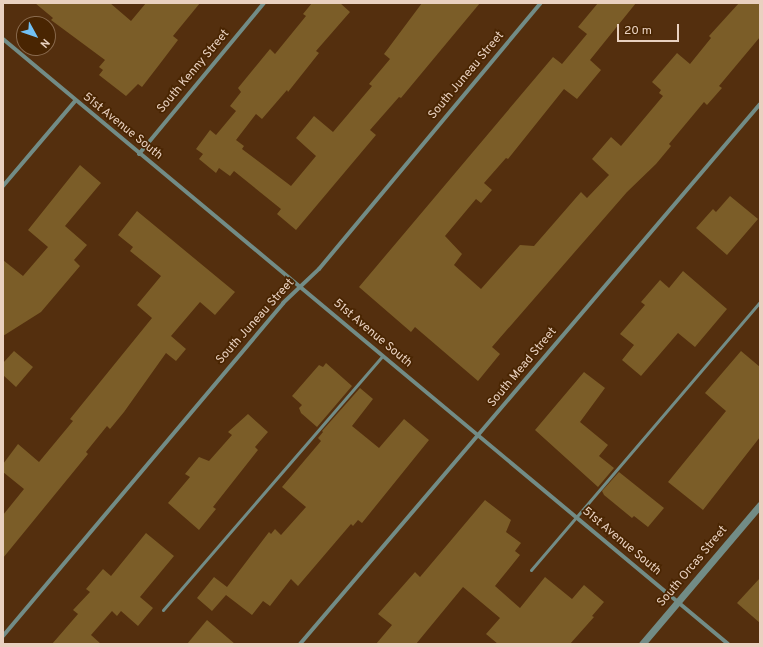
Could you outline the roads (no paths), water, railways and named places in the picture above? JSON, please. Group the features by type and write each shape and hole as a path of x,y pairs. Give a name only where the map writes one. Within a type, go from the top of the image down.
{"street":[{"name":"South Kenny Street","path":"139,154 264,3"},
{"name":"South Juneau Street","path":"3,636 283,303 319,269 541,3"},
{"name":"51st Avenue South","path":"3,39 75,101 728,644"},
{"path":"3,186 75,101"},
{"name":"South Mead Street","path":"300,644 760,104"},
{"name":"South Orcas Street","path":"642,644 760,505"}],"lane":[{"path":"531,570 760,302"},
{"path":"163,610 382,356"}]}
